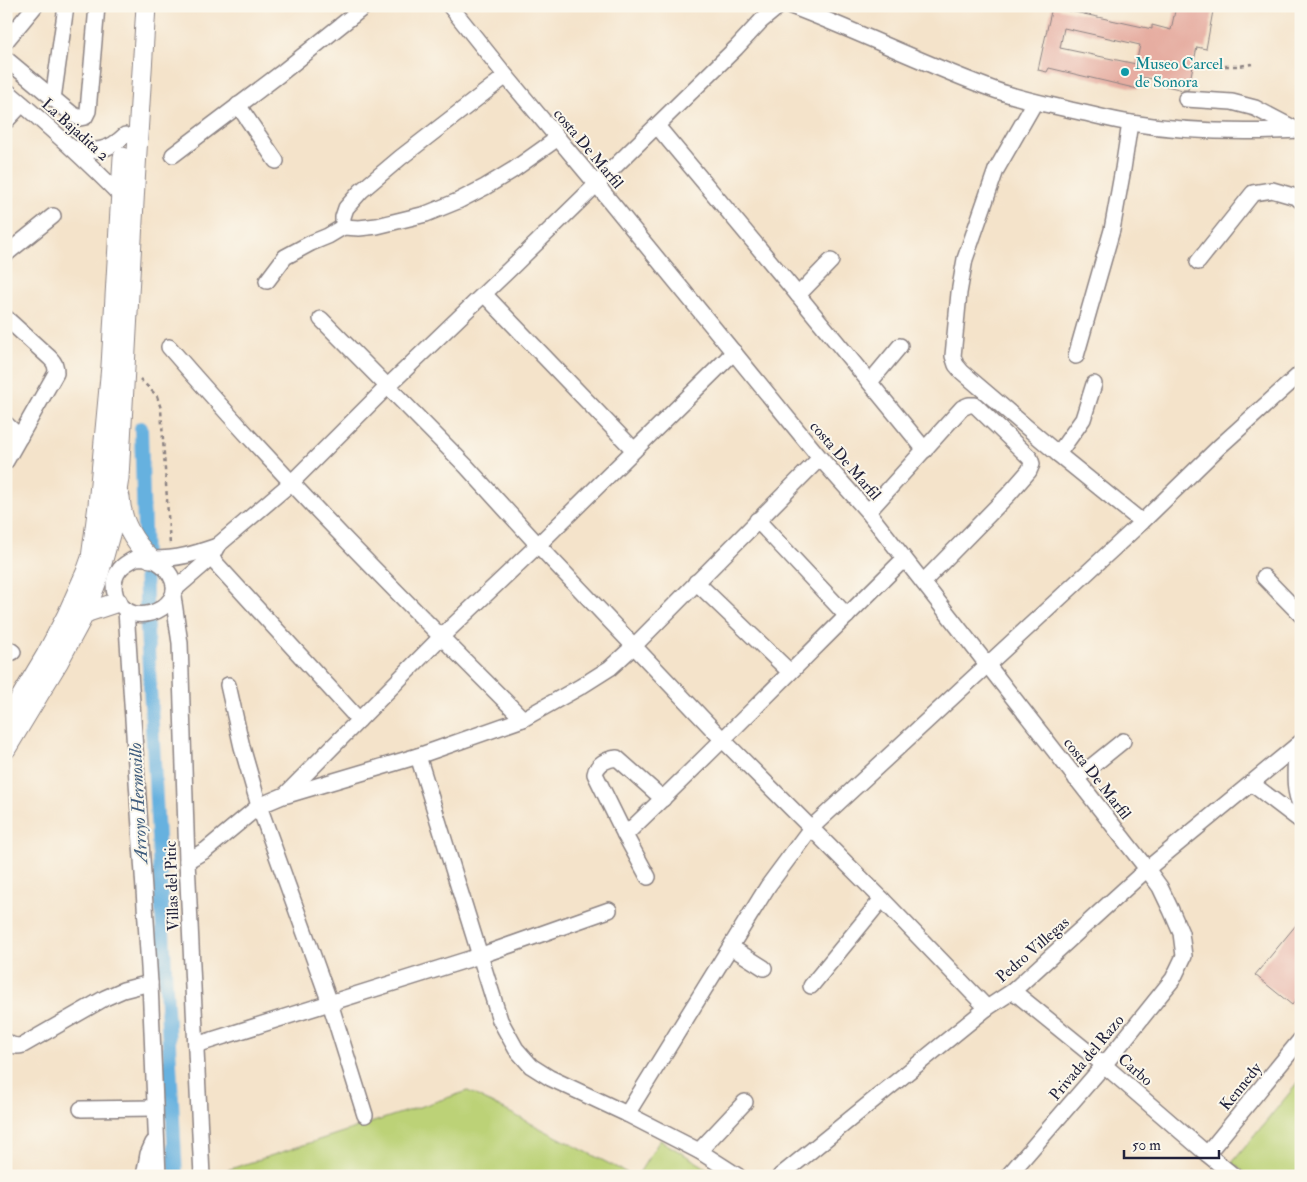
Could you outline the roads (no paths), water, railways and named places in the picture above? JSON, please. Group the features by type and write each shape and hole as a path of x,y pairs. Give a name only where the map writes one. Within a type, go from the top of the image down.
{"main road":[{"path":"6,750 85,613 95,567 98,506 111,366 120,196 134,6"},
{"path":"145,558 128,531 120,508 119,478 134,184 146,6"},
{"path":"6,722 95,567 111,530 119,478"},
{"path":"85,613 130,606"}],"street":[{"path":"6,41 34,6"},
{"path":"53,99 66,6"},
{"path":"6,59 72,114 80,118 85,117 88,111 97,6"},
{"path":"173,155 364,6"},
{"name":"costa De Marfil","path":"450,6 820,458 868,512 1147,869 1160,887 1181,933 1184,956"},
{"path":"214,552 171,559 145,558 95,567 106,589 130,606 160,610 167,604 173,593 214,552 290,483 597,185 761,21 779,6"},
{"path":"791,6 827,13 958,75 996,90 1035,102 1130,123 1175,128 1223,131 1299,130"},
{"path":"343,227 343,217 346,208 361,191 400,158 506,76"},
{"name":"La Bajadita 2","path":"6,90 91,165 120,196"},
{"path":"1186,99 1232,102 1255,108 1299,130"},
{"path":"1035,102 996,170 971,240 959,293 953,356 956,365 962,372 1058,454 1142,522"},
{"path":"6,121 22,104"},
{"path":"238,105 276,161"},
{"path":"1076,356 1112,230 1124,169 1130,123"},
{"path":"657,126 925,450"},
{"path":"72,148 85,151 103,150 119,142 125,135"},
{"path":"267,281 285,257 343,227 377,226 426,214 458,201 513,170 558,138"},
{"path":"1198,262 1253,193 1272,190 1296,197 1301,201"},
{"path":"6,254 53,216"},
{"path":"798,295 831,261"},
{"path":"484,294 634,450"},
{"path":"6,318 50,358 56,366 56,373 6,461"},
{"path":"321,319 466,466 538,545 723,740 882,899 987,1008"},
{"path":"870,382 900,346"},
{"path":"169,347 290,483 523,719"},
{"path":"286,796 441,637 538,545 734,352"},
{"path":"627,1114 768,886 811,828 1142,522 1219,447 1301,373"},
{"path":"1058,454 1083,419 1094,384"},
{"path":"868,512 962,408 969,405 975,405 1030,458 1032,464 1028,471 1008,495 923,582"},
{"path":"6,424 20,437"},
{"path":"187,861 206,850 259,806 418,756 523,719 610,668 820,458"},
{"path":"757,520 847,616"},
{"path":"214,552 360,720"},
{"path":"130,606 115,580 125,564 145,558 161,564 168,571 172,580 173,593"},
{"path":"625,835 904,559"},
{"path":"1264,577 1301,615"},
{"path":"696,582 790,672"},
{"name":"Villas del Pitic","path":"173,593 180,643 187,861 202,1176"},
{"name":"Villas del Pitic","path":"130,606 158,1176"},
{"path":"228,685 242,747 259,806 330,1003 365,1115"},
{"path":"1076,779 1124,741"},
{"path":"1298,744 1296,785 1298,801 1301,806"},
{"name":"Pedro Villegas","path":"788,1173 987,1008 1013,991 1147,869 1298,744"},
{"path":"418,756 500,1020 516,1049 531,1066 550,1078 627,1114 699,1151 738,1176"},
{"path":"648,878 595,774 596,770 599,765 611,758 617,758 663,799"},
{"path":"1251,783 1301,821"},
{"path":"812,986 882,899"},
{"path":"196,1045 480,956 609,910"},
{"path":"731,947 764,968"},
{"name":"Privada del Razo","path":"1008,1176 1104,1065 1172,979 1184,956"},
{"path":"6,1041 12,1045 23,1045 105,998 123,990 150,983"},
{"name":"Carbo","path":"1013,991 1104,1065 1234,1176"},
{"name":"Kennedy","path":"1207,1154 1301,1039"},
{"path":"699,1151 744,1102"},
{"path":"81,1109 155,1108"},
{"path":"144,1176 148,1154 156,1138"}],"waterway":[{"name":"Arroyo Hermosillo","path":"141,428 147,630 176,1176"}],"place":[{"name":"Museo Carcel de Sonora","path":"1125,72"}]}
